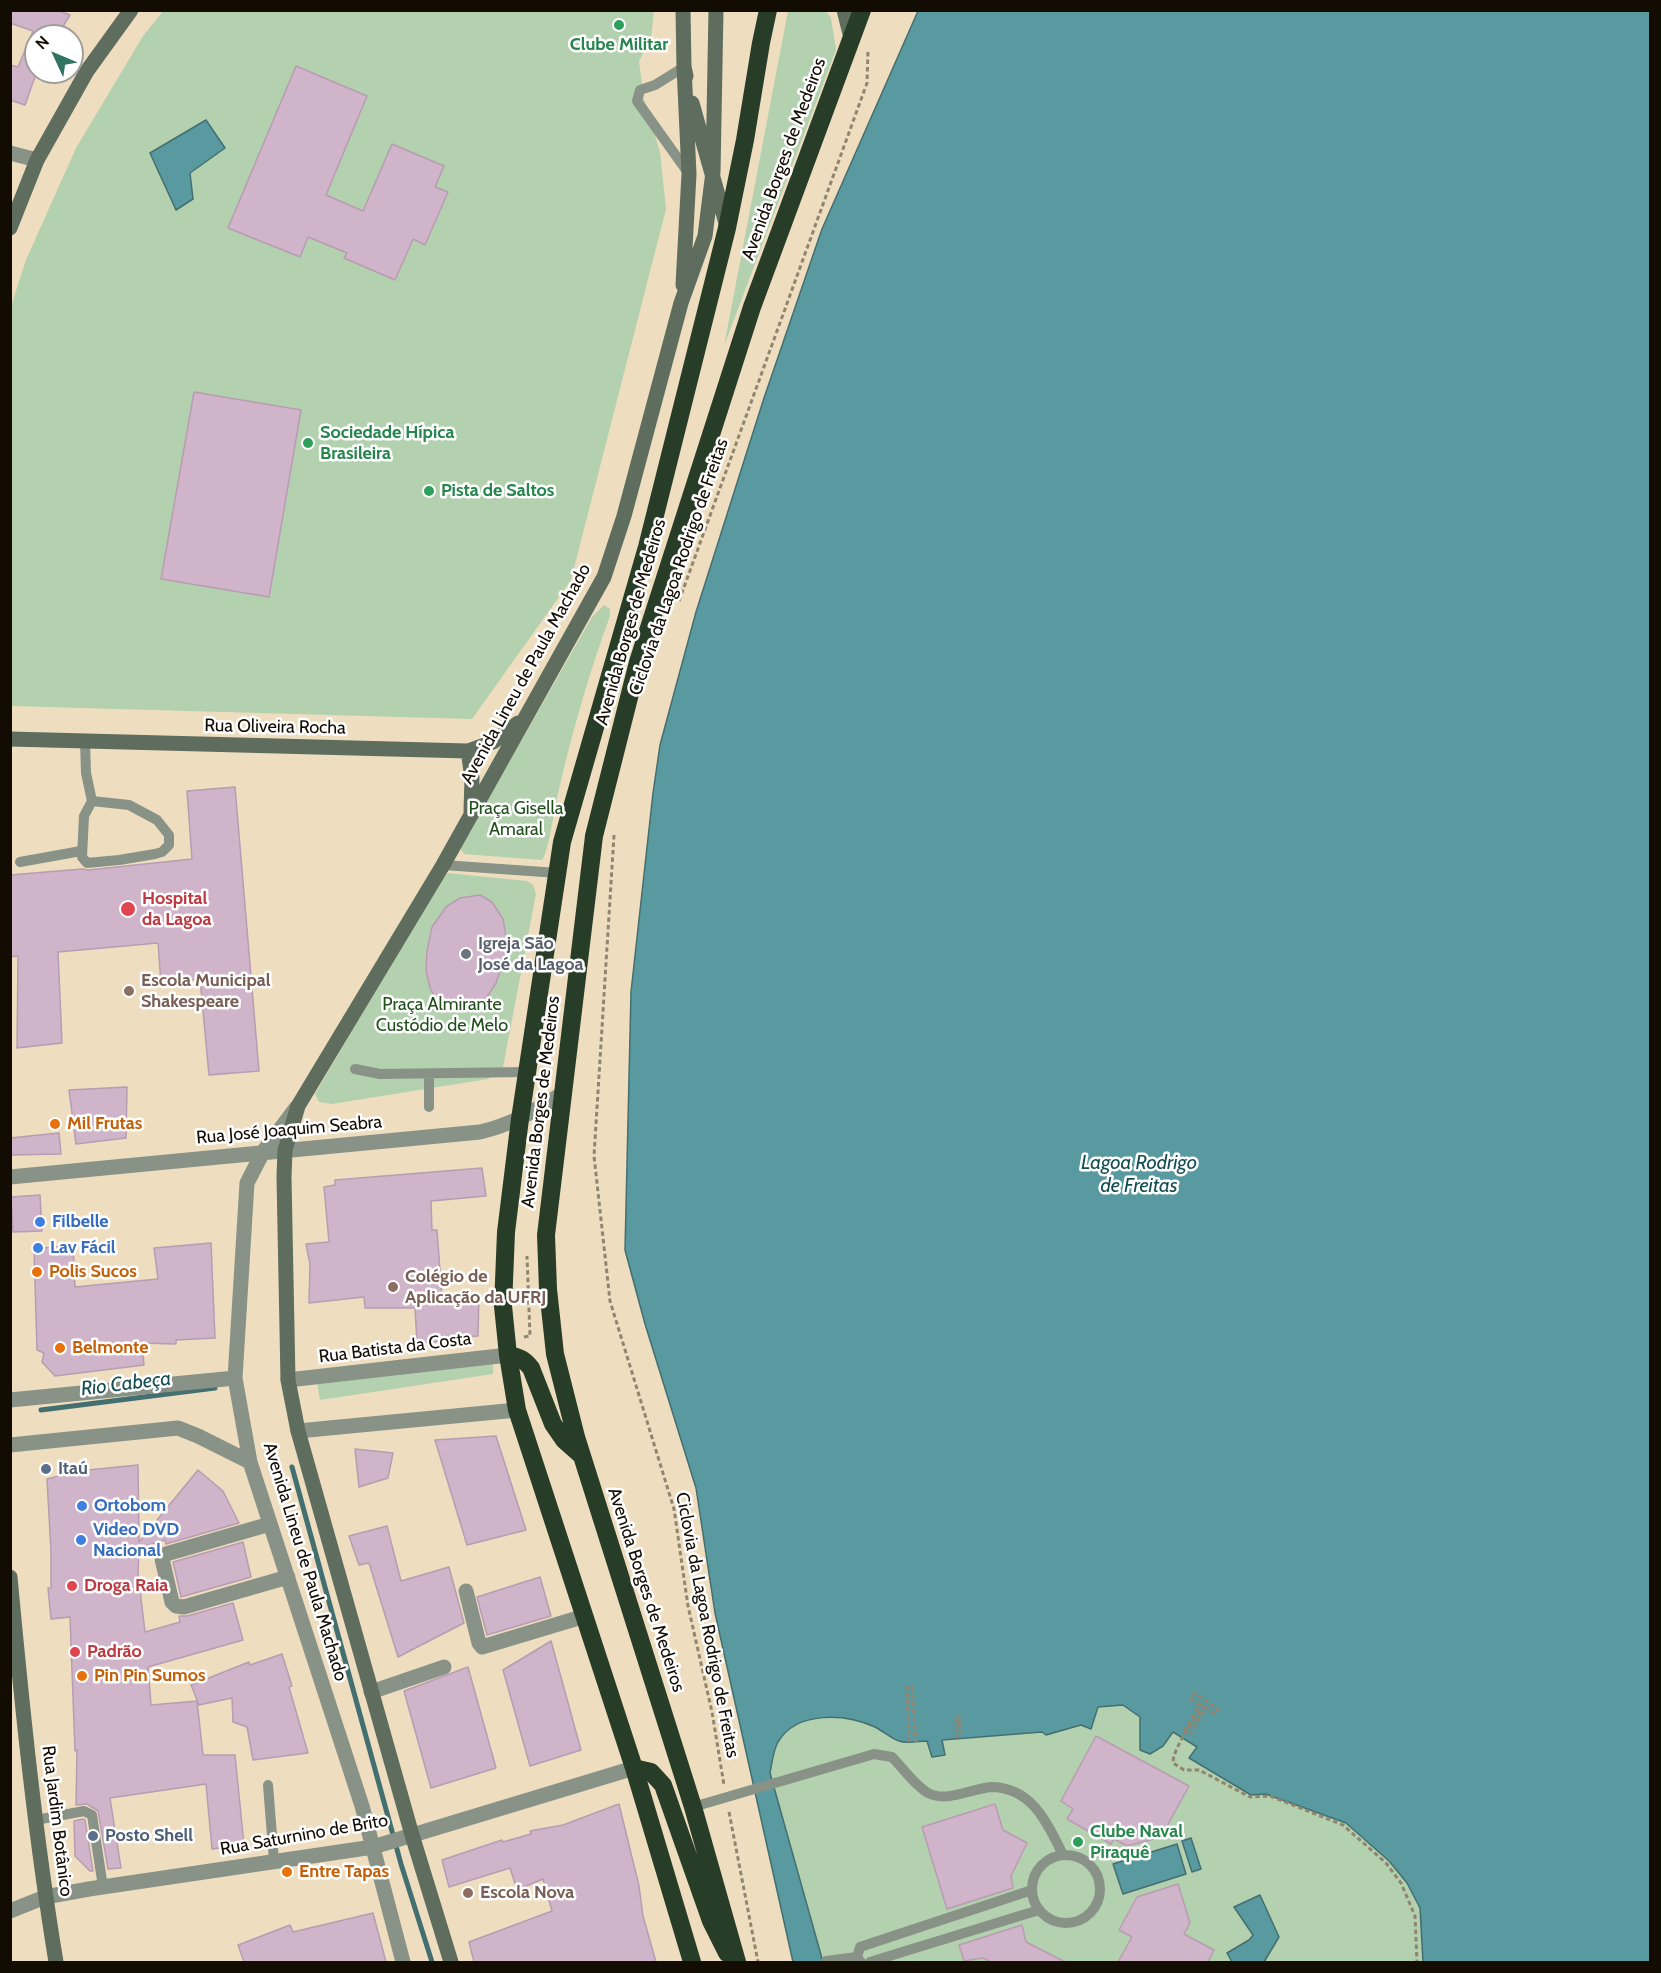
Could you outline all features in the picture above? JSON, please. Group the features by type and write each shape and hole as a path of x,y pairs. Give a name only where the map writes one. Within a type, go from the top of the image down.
{"highway":[{"name":"Avenida Borges de Medeiros","path":"692,1962 585,1616 517,1410 507,1354 502,1306 506,1232 519,1119 562,842 647,547 727,228 768,10"},
{"name":"Avenida Borges de Medeiros","path":"737,1962 693,1807 581,1455 555,1354 548,1289 546,1235 594,836 638,662 752,307 860,39 862,10"},
{"path":"507,1354 523,1358 531,1368 553,1424 564,1440 581,1455"},
{"path":"633,1768 651,1772 663,1785 711,1921 732,1962"}],"street":[{"path":"10,228 37,160 87,72 131,10"},
{"path":"681,303 689,174 683,10"},
{"name":"Avenida Lineu de Paula Machado","path":"403,1962 375,1846 250,1462 236,1378 247,1183 263,1152 298,1106 443,865 604,577 624,516 681,303 705,236 713,172 716,10"},
{"path":"844,10 860,39"},
{"path":"684,68 694,115 713,172 727,228"},
{"path":"10,153 37,160"},
{"name":"Rua Oliveira Rocha","path":"10,739 468,751 499,739 527,715"},
{"path":"468,751 472,778 471,814"},
{"name":"Rua José Joaquim Seabra","path":"10,1177 480,1132 499,1128 519,1119 562,1094"},
{"name":"Avenida Lineu de Paula Machado","path":"298,1106 285,1150 288,1380 298,1431 410,1836 450,1962"},
{"name":"Rua Batista da Costa","path":"288,1380 507,1354"},
{"path":"10,1400 236,1378"},
{"path":"298,1431 517,1410"},
{"path":"10,1445 178,1428 250,1462"},
{"path":"270,1524 166,1554 162,1559 172,1602 176,1606 184,1607 288,1577"},
{"name":"Rua Jardim Botânico","path":"11,1580 14,1661 45,1897 56,1962"},
{"path":"466,1591 479,1644 482,1647 585,1616"},
{"path":"371,1692 444,1667"},
{"name":"Rua Saturnino de Brito","path":"10,1911 45,1897 375,1846 633,1768"}],"lane":[{"path":"684,68 655,85 640,90 637,100 689,174"},
{"path":"85,741 86,773 92,801 84,816 82,858 87,863 155,854 162,852 169,845 169,835 157,820 129,805 92,801"},
{"path":"20,862 81,851"},
{"path":"443,865 558,873"},
{"path":"355,1069 380,1074 429,1075 527,1072"},
{"path":"429,1075 429,1107"},
{"path":"693,1807 874,1754 885,1755 892,1757 927,1793 936,1796 948,1797 988,1787 1003,1788 1019,1794 1036,1806 1064,1855"},
{"path":"268,1785 274,1862"},
{"path":"36,1820 84,1811 92,1815 103,1887"},
{"path":"1064,1855 1084,1860 1098,1876 1099,1898 1094,1908 1077,1921 1056,1921 1039,1910 1032,1890 1033,1880 1044,1863 1064,1855"},
{"path":"826,1961 859,1960 860,1947 1032,1890"},
{"path":"974,1910 980,1928"},
{"path":"870,1962 1039,1910"},
{"path":"939,1921 943,1940"},
{"path":"903,1933 907,1951"}],"path":[{"name":"Ciclovia da Lagoa Rodrigo de Freitas","path":"677,606 867,83 860,39"},
{"name":"Ciclovia da Lagoa Rodrigo de Freitas","path":"615,835 594,1156 610,1301 674,1509 688,1606 712,1712 758,1962"},
{"path":"909,1742 907,1687 912,1687 916,1742"},
{"path":"1194,1693 1218,1709 1215,1714 1206,1708 1191,1733 1189,1732 1183,1739 1200,1705 1191,1699 1194,1693"},
{"path":"1204,1705 1179,1745 1172,1759 1173,1763 1184,1770 1199,1770 1250,1797 1270,1796 1343,1824 1386,1863 1401,1883 1415,1916 1417,1962"},
{"path":"959,1716 959,1738 956,1717 959,1716"}],"green space":[{"name":"Sociedade Hípica Brasileira","path":"163,11 654,11 651,39 639,61 644,99 660,152 666,209 571,580 472,719 11,706 11,306 26,260 76,148 143,36"},
{"path":"788,11 826,11 831,18 836,50 724,346"},
{"name":"Praça Gisella Amaral","path":"604,605 610,609 610,616 574,729 549,841 542,860 464,854 460,848 592,617"},
{"name":"Praça Almirante Custódio de Melo","path":"448,873 527,881 533,885 536,894 503,1067 488,1079 332,1104 319,1102 315,1094 441,879"},
{"path":"493,1356 493,1374 320,1400 316,1376"},
{"name":"Clube Naval Piraquê","path":"1123,1705 1140,1717 1141,1735 1163,1746 1172,1732 1197,1747 1190,1759 1250,1795 1266,1794 1346,1822 1389,1861 1407,1883 1420,1907 1423,1962 823,1962 770,1773 776,1746 786,1732 797,1724 809,1720 850,1719 875,1727 902,1742 927,1741 932,1757 945,1755 942,1740 1042,1732 1046,1735 1081,1725 1091,1729 1098,1707"}],"water":[{"name":"Lagoa Rodrigo de Freitas","path":"918,11 1650,11 1650,1962 1423,1962 1420,1908 1407,1883 1389,1861 1346,1823 1266,1794 1251,1795 1189,1758 1197,1747 1173,1732 1163,1746 1150,1754 1140,1750 1140,1717 1123,1705 1098,1707 1091,1729 1081,1725 1046,1735 1042,1732 942,1740 945,1755 932,1757 927,1741 902,1742 875,1727 850,1719 809,1720 797,1724 786,1732 776,1746 770,1773 823,1962 793,1962 715,1613 696,1488 645,1324 625,1250 631,992 660,745 696,612 764,398 822,229"},
{"path":"206,120 225,148 190,173 193,199 176,210 150,153"},
{"path":"1191,1838 1201,1869 1192,1872 1182,1841"},
{"path":"1177,1844 1186,1874 1123,1894 1113,1864"},
{"path":"1260,1895 1279,1937 1264,1962 1232,1962 1227,1953 1249,1940 1253,1935 1234,1907"}],"building":[{"path":"10,10 57,10 70,15 64,24 24,24 24,28 10,23"},
{"path":"24,53 24,84 32,84 25,105 10,100 10,65 18,67"},
{"path":"296,66 367,96 326,195 363,211 392,144 444,166 435,187 448,192 425,245 413,239 395,280 344,258 347,253 308,237 300,257 228,228"},
{"path":"194,392 301,410 269,597 161,579"},
{"name":"Hospital da Lagoa","path":"235,787 259,1071 209,1075 200,979 161,983 158,943 58,952 62,1043 17,1048 18,956 10,957 10,875 88,870 192,859 187,791"},
{"name":"Igreja São José da Lagoa","path":"480,895 492,902 503,919 506,937 504,958 496,983 484,1002 472,1010 453,1011 438,1003 430,988 426,970 432,927 446,907 460,898"},
{"path":"127,1087 126,1138 76,1144 69,1090"},
{"path":"59,1133 61,1154 10,1155 10,1138"},
{"path":"482,1168 486,1196 431,1201 432,1230 437,1230 442,1298 479,1294 478,1336 444,1338 445,1341 417,1343 415,1308 365,1308 364,1297 309,1303 310,1264 306,1244 329,1242 324,1187 335,1185 335,1180"},
{"path":"40,1195 42,1231 13,1232 11,1197"},
{"path":"211,1243 215,1338 176,1340 176,1344 142,1343 144,1365 55,1376 42,1362 44,1353 37,1350 34,1249 73,1245 75,1287 158,1279 154,1248"},
{"path":"496,1436 526,1530 467,1545 435,1440"},
{"path":"355,1449 393,1453 388,1478 359,1487"},
{"path":"138,1465 139,1542 198,1470 223,1491 239,1523 166,1544 165,1540 139,1548 138,1573 145,1632 180,1622 179,1616 187,1616 233,1603 243,1640 148,1667 151,1705 197,1701 203,1755 235,1755 244,1845 212,1849 206,1784 110,1798 121,1868 108,1869 98,1811 87,1804 76,1805 77,1750 75,1751 70,1617 51,1619 48,1588 51,1588 51,1552 47,1479 78,1471"},
{"path":"387,1526 401,1581 449,1567 464,1623 398,1657 369,1563 359,1565 349,1536"},
{"path":"243,1542 251,1577 181,1597 173,1562"},
{"path":"540,1577 551,1616 487,1635 477,1597"},
{"path":"551,1641 581,1750 530,1766 503,1670"},
{"path":"282,1654 308,1753 253,1760 247,1727 233,1722 232,1698 199,1705 191,1685 249,1662 250,1665"},
{"path":"468,1667 496,1768 431,1788 404,1691"},
{"path":"1096,1736 1189,1786 1161,1837 1127,1846 1114,1839 1111,1844 1067,1819 1073,1809 1061,1801"},
{"path":"619,1804 639,1886 643,1916 656,1962 474,1962 469,1942 552,1911 543,1879 517,1890 510,1868 449,1887 442,1860 502,1840 503,1842 531,1834 530,1831 563,1825"},
{"path":"995,1804 1003,1830 1027,1843 1011,1876 1013,1888 947,1909 922,1827"},
{"path":"83,1819 93,1871 90,1871 75,1856 74,1821"},
{"path":"1178,1884 1190,1923 1184,1934 1214,1950 1208,1962 1118,1962 1132,1937 1119,1930 1137,1897"},
{"path":"373,1913 386,1962 244,1962 238,1945 290,1925 293,1932"},
{"path":"1022,1925 1026,1942 1065,1962 991,1962 983,1958 964,1961 959,1945"}],"waterway":[{"name":"Rio Cabeça","path":"41,1410 215,1388"},
{"path":"292,1467 401,1864 432,1962"}],"place":[{"name":"Clube Militar","path":"619,25"},
{"name":"Sociedade Hípica Brasileira","path":"308,443"},
{"name":"Pista de Saltos","path":"429,491"},
{"name":"Hospital da Lagoa","path":"128,909"},
{"name":"Igreja São José da Lagoa","path":"466,954"},
{"name":"Escola Municipal Shakespeare","path":"129,991"},
{"name":"Mil Frutas","path":"55,1124"},
{"name":"Filbelle","path":"40,1222"},
{"name":"Lav Fácil","path":"38,1248"},
{"name":"Polis Sucos","path":"37,1272"},
{"name":"Colégio de Aplicação da UFRJ","path":"393,1287"},
{"name":"Belmonte","path":"60,1348"},
{"name":"Itaú","path":"46,1469"},
{"name":"Ortobom","path":"82,1506"},
{"name":"Video DVD Nacional","path":"81,1540"},
{"name":"Droga Raia","path":"72,1586"},
{"name":"Padrão","path":"75,1652"},
{"name":"Pin Pin Sumos","path":"82,1676"},
{"name":"Posto Shell","path":"93,1836"},
{"name":"Clube Naval Piraquê","path":"1078,1842"},
{"name":"Entre Tapas","path":"287,1872"},
{"name":"Escola Nova","path":"468,1893"}]}
